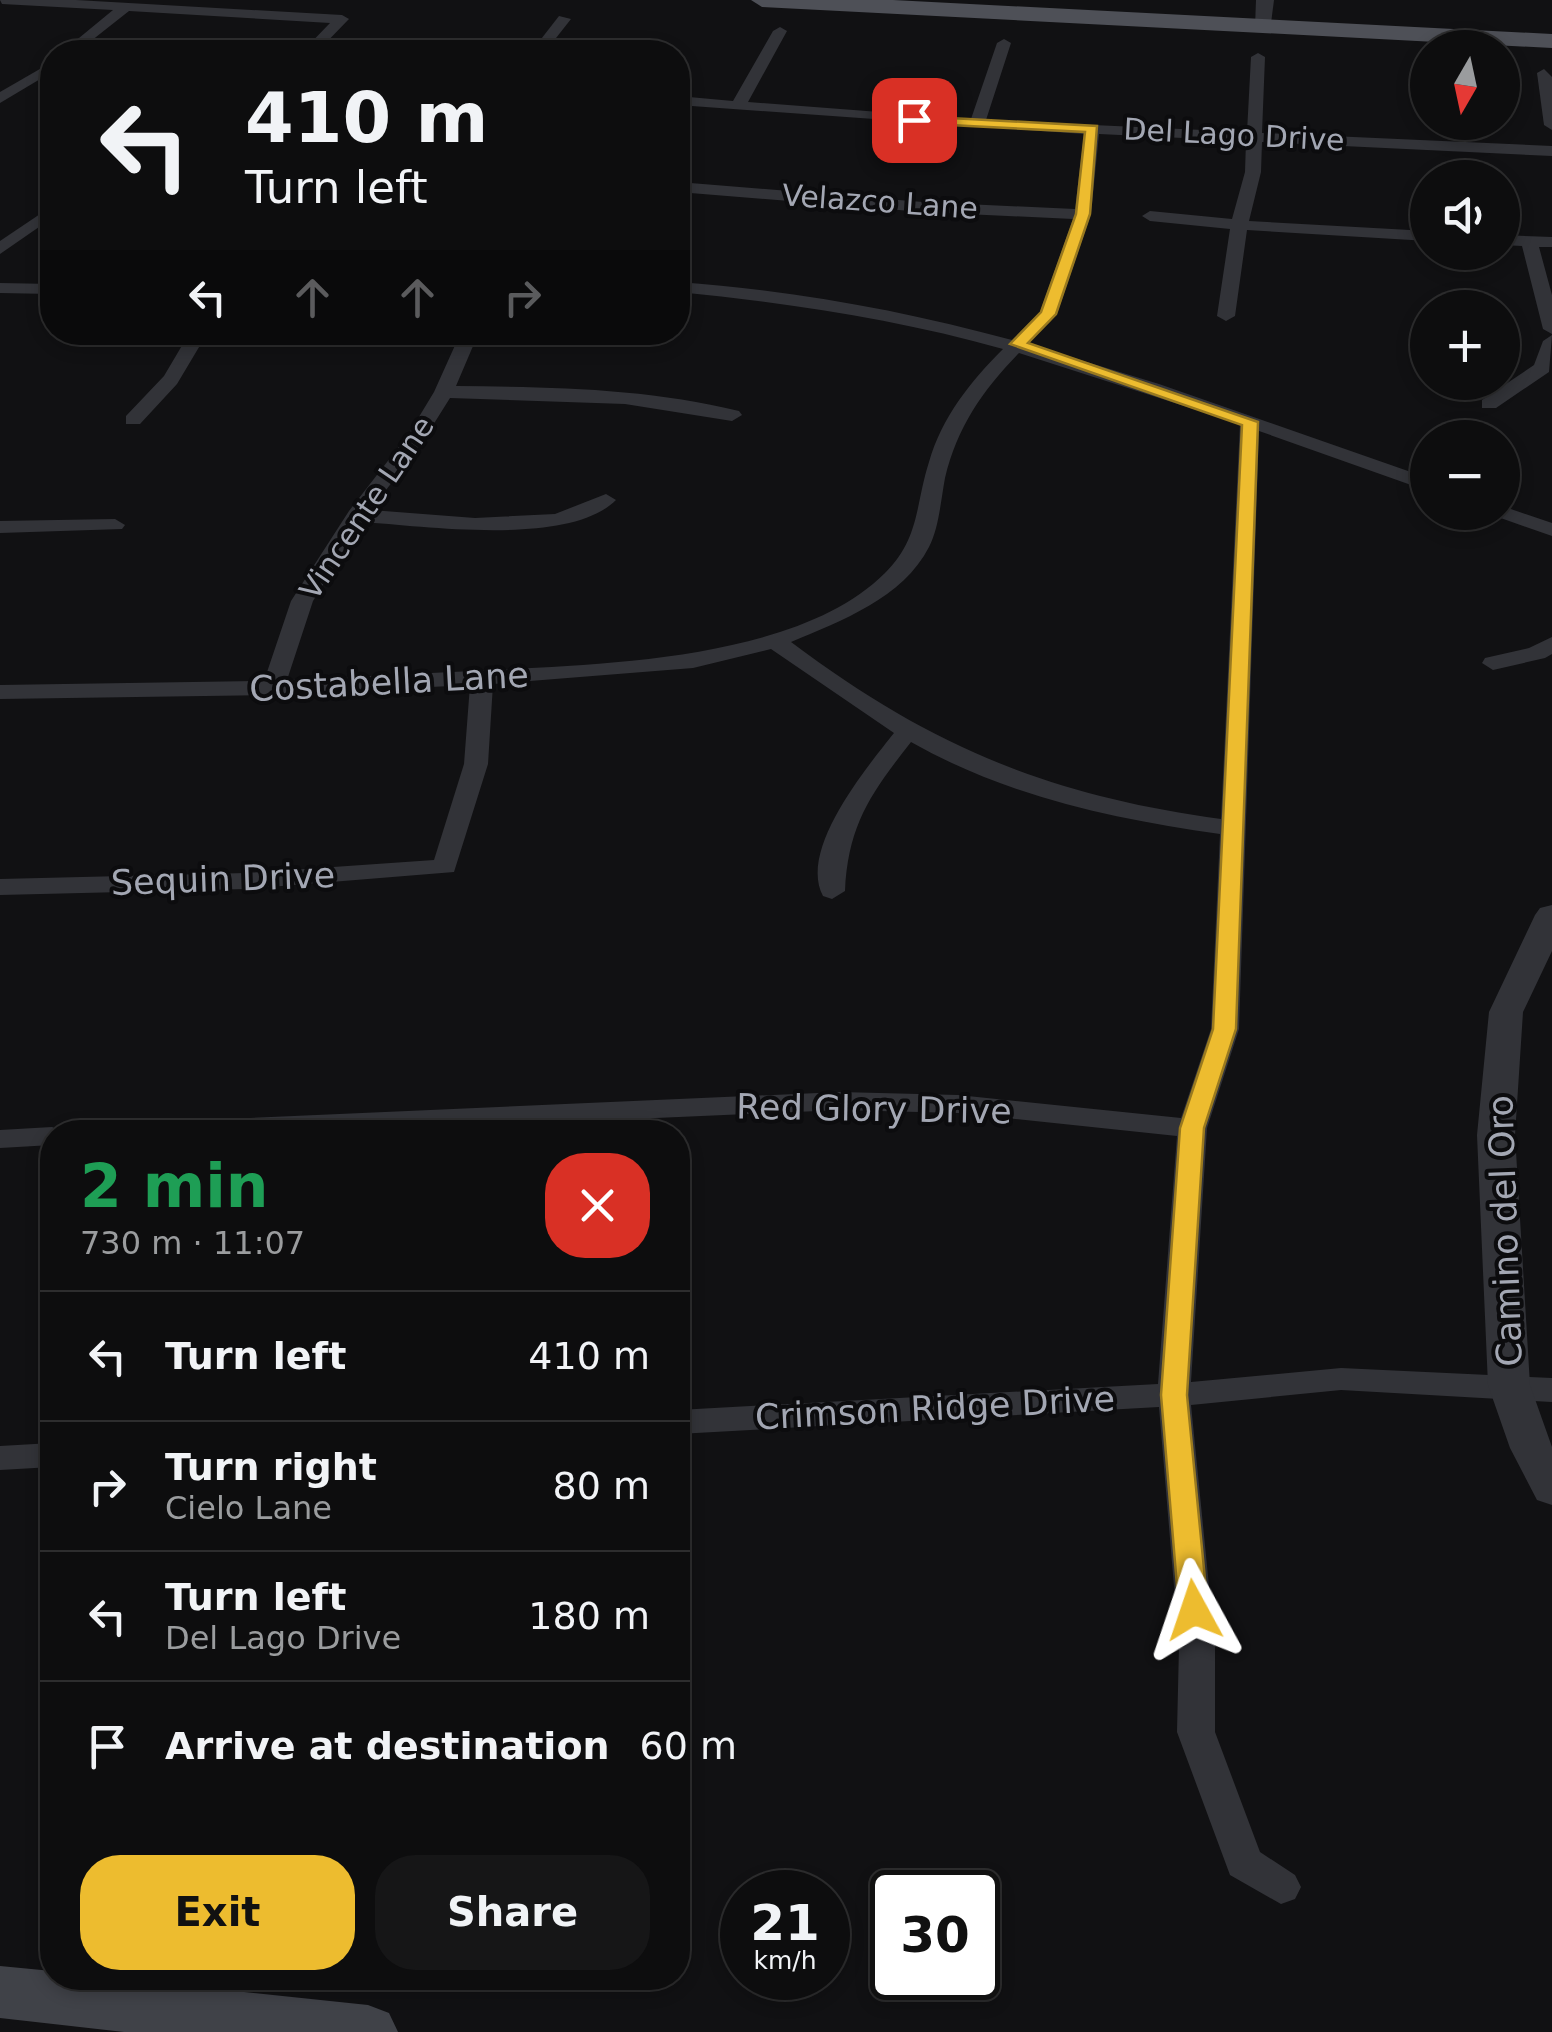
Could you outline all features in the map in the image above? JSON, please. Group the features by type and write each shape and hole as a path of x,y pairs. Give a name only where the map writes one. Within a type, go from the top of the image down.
{"main road":[{"path":"762,0 1265,12 1552,24"},
{"path":"1108,0 1552,41"},
{"path":"0,1992 368,2032"}],"street":[{"path":"2,0 342,19 321,40"},
{"path":"84,40 126,7"},
{"path":"548,40 564,20"},
{"path":"737,107 780,31"},
{"path":"976,124 1004,44"},
{"path":"1226,316 1239,225 1253,172 1258,58"},
{"path":"1544,73 1552,124"},
{"path":"0,98 40,76"},
{"path":"0,79 34,81"},
{"name":"Del Lago Drive","path":"690,102 976,124 1552,151"},
{"name":"Costabella Lane","path":"0,692 273,688 602,671 692,661 775,641 843,612 890,580 920,545 938,461 956,418 982,380 1048,314 1083,214 1092,128"},
{"name":"Velazco Lane","path":"690,188 923,207 1083,214"},
{"path":"1150,216 1410,235"},
{"path":"0,249 40,220"},
{"path":"1520,241 1552,242"},
{"path":"1529,241 1552,329"},
{"path":"0,288 40,289"},
{"path":"690,288 833,306 1018,344 1410,479"},
{"path":"1490,404 1542,368 1552,341"},
{"path":"133,420 152,404 187,360 193,345"},
{"name":"Vincente Lane","path":"273,688 302,601 356,515 416,437 444,392 464,345"},
{"path":"444,392 592,396 691,405 732,415"},
{"path":"1250,422 1225,1029 1192,1128 1174,1395 1196,1646 1196,1732 1244,1862 1281,1887"},
{"path":"356,515 476,524 558,520 606,500"},
{"path":"1520,518 1552,530"},
{"path":"0,528 115,525"},
{"path":"775,641 833,687 969,764 1041,792 1156,820 1236,829"},
{"path":"1493,663 1537,653 1552,644"},
{"name":"Sequin Drive","path":"0,887 246,881 445,868 476,764 482,678"},
{"path":"832,891 832,857 850,805 907,732"},
{"name":"Camino del Oro","path":"1552,915 1506,1012 1496,1135 1509,1385 1530,1448 1552,1489"},
{"name":"Red Glory Drive","path":"409,1120 840,1101 958,1104 1192,1128"},
{"path":"0,1138 40,1136"},
{"name":"Crimson Ridge Drive","path":"690,1421 1174,1395 1341,1379 1552,1390"},
{"path":"0,1458 40,1456"}],"route":[{"path":"914,120 1092,128 1083,214 1048,314 1018,344 1250,422 1225,1029 1192,1128 1174,1395 1194,1610"}]}
